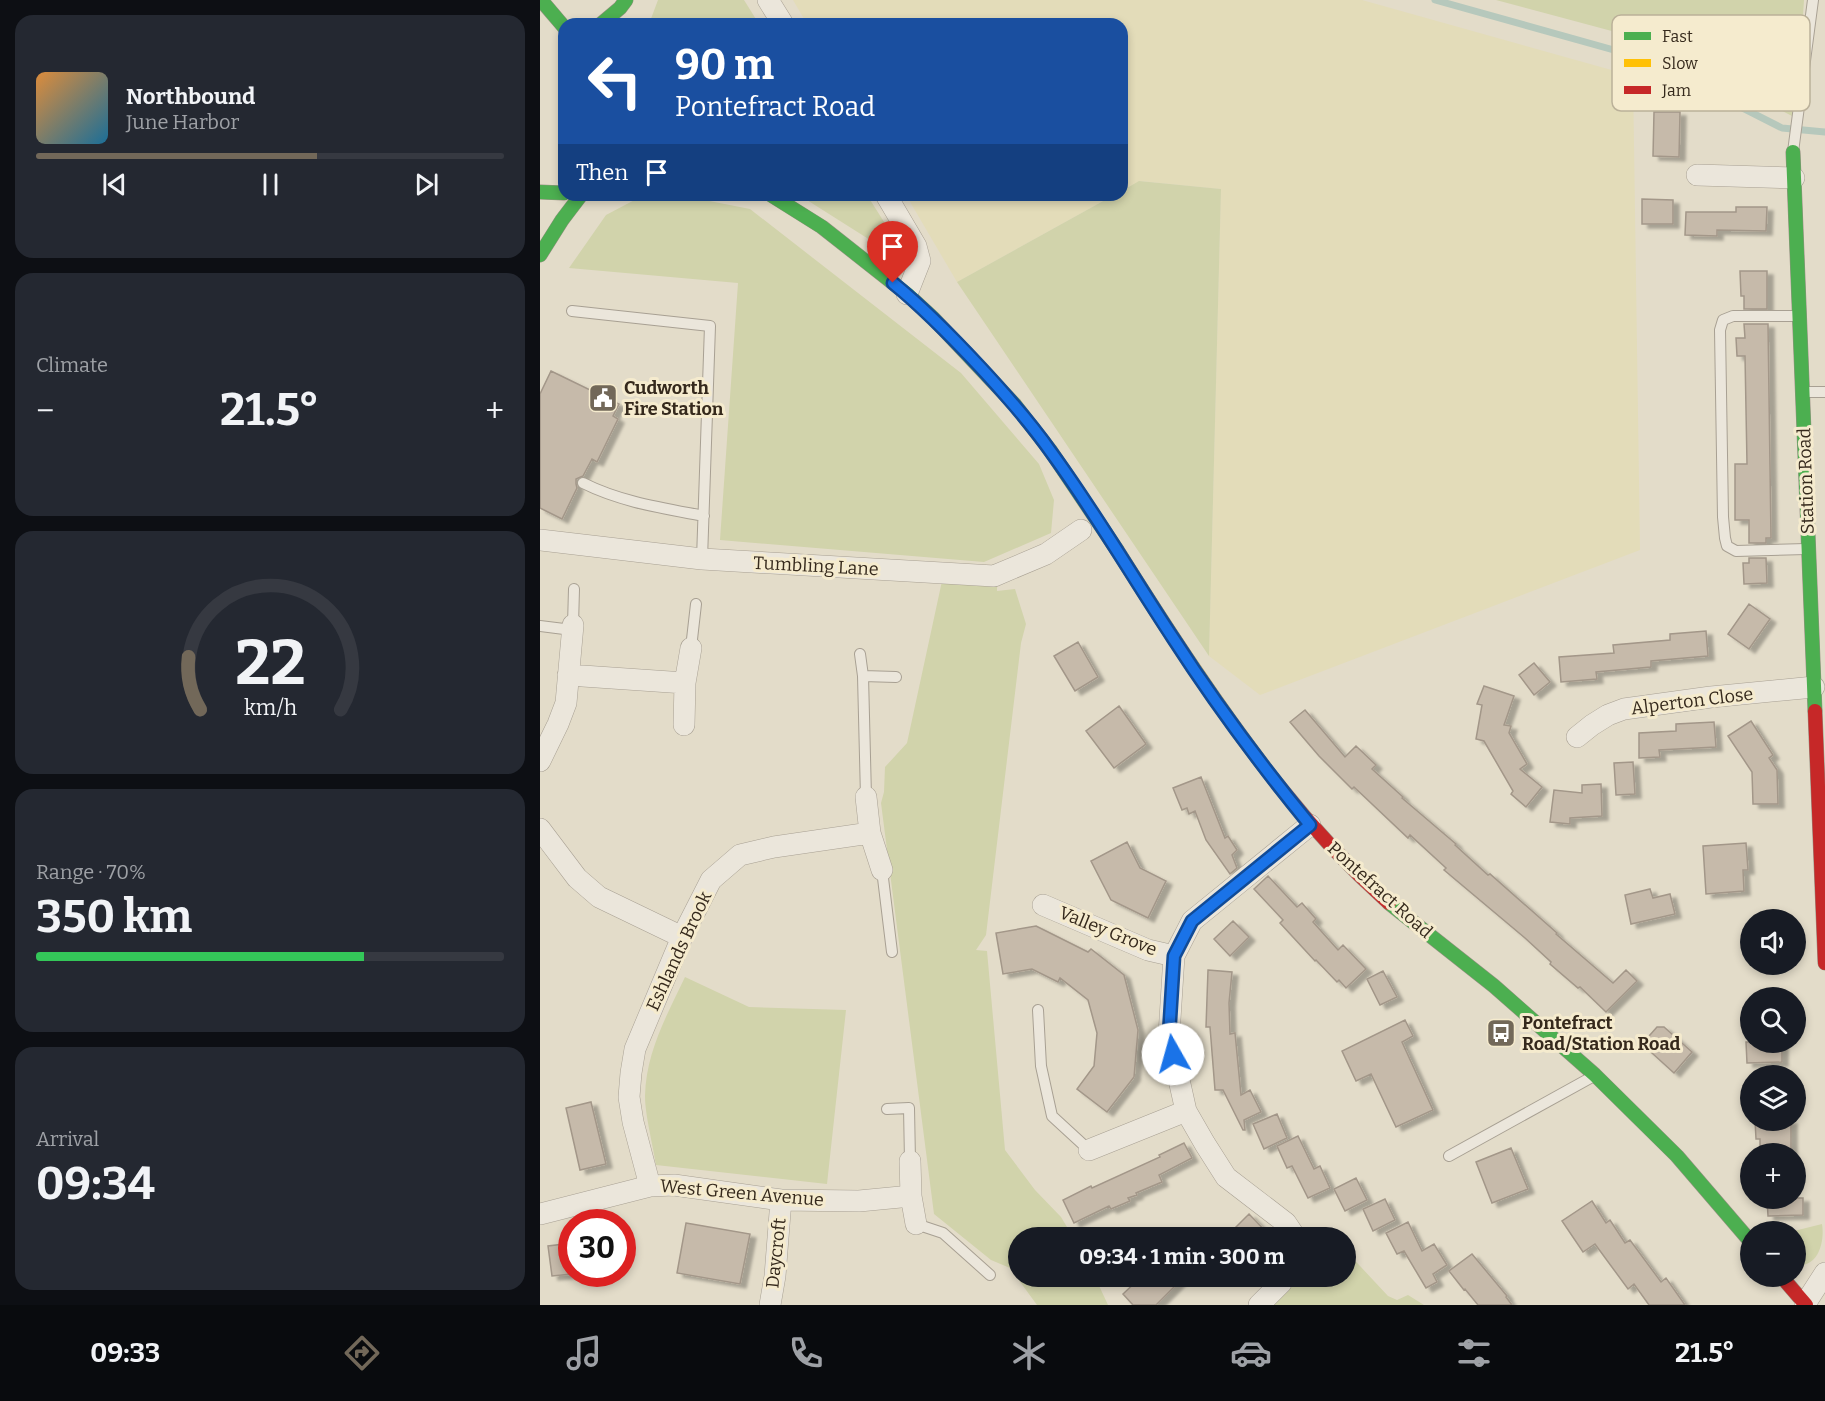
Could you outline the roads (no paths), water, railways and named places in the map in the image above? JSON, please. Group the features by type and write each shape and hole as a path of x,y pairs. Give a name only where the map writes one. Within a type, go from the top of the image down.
{"main road":[{"path":"541,0 558,21"},
{"path":"609,18 620,8 634,3"},
{"path":"544,30 558,29"},
{"name":"Station Road","path":"1793,152 1802,392 1812,502 1809,549 1822,827 1825,963"},
{"path":"540,192 558,193"},
{"path":"540,255 576,201"},
{"name":"Pontefract Road","path":"781,201 822,227 907,294 933,318 1015,405 1050,450 1098,520 1174,640 1242,739 1310,825 1349,867 1391,905 1494,986 1595,1075 1677,1156 1740,1229"},
{"path":"1790,1287 1805,1304"}],"street":[{"path":"1697,175 1738,166 1794,178"},
{"path":"890,201 916,246 920,261 907,294"},
{"name":"Tumbling Lane","path":"540,540 702,559 994,576 1046,554 1081,531"},
{"path":"540,761 566,704 572,627"},
{"path":"684,724 685,683 691,648"},
{"path":"568,675 685,683"},
{"name":"Alperton Close","path":"1577,737 1608,715 1624,709 1711,697 1814,687"},
{"path":"866,797 870,833 882,870"},
{"path":"1289,1227 1226,1177 1186,1111 1169,1035 1174,956 1192,921 1310,825"},
{"path":"540,829 577,878 599,897 682,938"},
{"name":"Eshlands Brook","path":"650,1186 633,1122 629,1097 635,1049 682,938 711,880 740,855 774,847 870,833"},
{"name":"Valley Grove","path":"1043,904 1148,950 1174,956"},
{"path":"1089,1150 1186,1111"},
{"path":"910,1161 910,1196 916,1224"},
{"name":"West Green Avenue","path":"540,1214 650,1186 674,1185 781,1200 859,1201 910,1196"},
{"name":"Daycroft","path":"770,1305 775,1276 781,1200"},
{"path":"1805,1304 1825,1273"},
{"path":"1260,1305 1277,1287"}],"lane":[{"name":"Station Road","path":"1810,26 1813,0"},
{"name":"Station Road","path":"1793,152 1800,111"},
{"path":"572,311 710,326 702,559"},
{"path":"1800,316 1733,316 1723,320 1720,330 1723,517 1727,546 1736,551 1809,549"},
{"path":"1802,392 1825,392"},
{"path":"583,483 604,494 704,516"},
{"path":"540,626 572,627 574,589"},
{"path":"691,648 696,604"},
{"path":"860,654 863,676 866,797"},
{"path":"863,676 896,677"},
{"path":"882,870 892,951"},
{"path":"1038,1010 1041,1066 1052,1116 1089,1150"},
{"path":"1449,1156 1595,1075"},
{"path":"886,1109 909,1108 910,1161"},
{"path":"916,1224 943,1233 990,1275"}],"waterway":[{"path":"1435,0 1612,49"},
{"path":"1748,111 1782,128 1825,132"}],"place":[{"name":"Cudworth Fire Station","path":"603,398"},
{"name":"Pontefract Road/Station Road","path":"1501,1033"}]}
